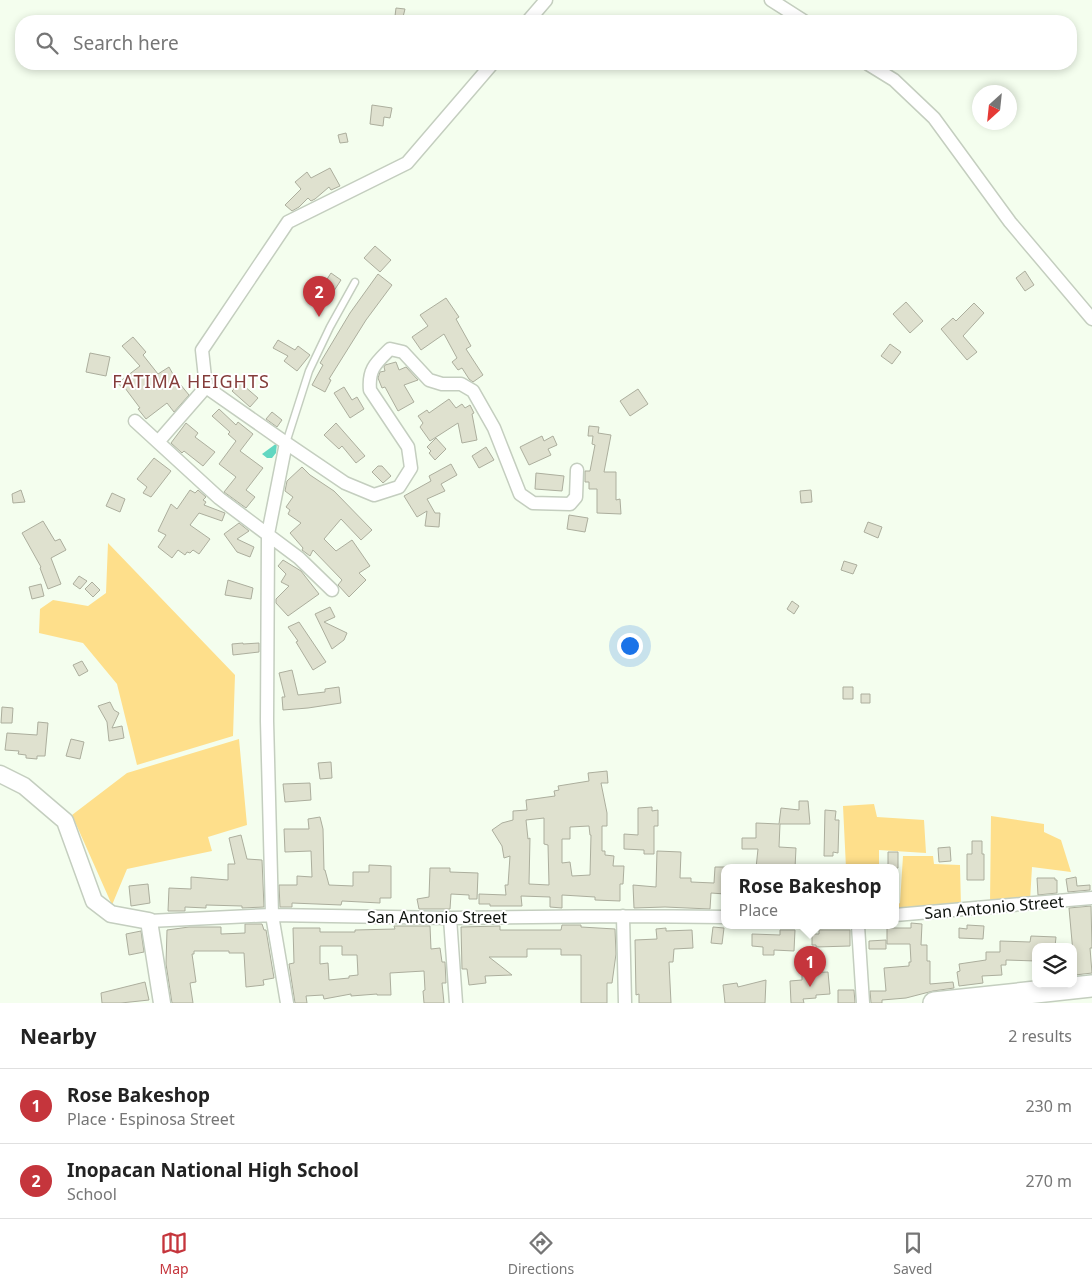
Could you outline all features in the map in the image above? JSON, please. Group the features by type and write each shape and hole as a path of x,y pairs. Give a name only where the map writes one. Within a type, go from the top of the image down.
{"main road":[{"path":"934,1003 1007,999 1092,986"}],"street":[{"path":"533,15 546,0"},
{"path":"771,0 795,15"},
{"path":"158,442 206,387 202,350 288,222 407,163 487,70"},
{"path":"878,70 894,80 934,118 1010,222 1092,319"},
{"path":"206,387 345,483 374,495 399,487 411,468 408,447 370,390 369,379 373,367 390,349 403,352 430,380 442,384 461,384 473,391 494,428 520,494 533,503 570,504 576,497 577,470"},
{"path":"134,420 219,498 299,558 332,590"},
{"path":"286,443 268,534 267,721 272,915 287,1003"},
{"path":"0,774 24,786 65,822 94,901 111,914 149,921 162,1003"},
{"name":"San Antonio Street","path":"899,915 1092,898"},
{"name":"San Antonio Street","path":"149,921 272,915 450,918 721,917"},
{"path":"623,916 625,1003"},
{"path":"450,918 456,1003"},
{"path":"858,929 863,1003"}],"lane":[{"path":"286,443 309,370 355,282"}],"shaded area":[{"path":"108,543 235,675 233,736 137,765 117,684 83,643 39,633 40,609 53,600 88,606 106,593"},
{"path":"239,739 247,825 208,837 212,851 127,869 112,905 72,815 127,773"},
{"path":"874,804 877,817 924,820 926,853 879,850 879,864 846,864 843,806"},
{"path":"991,816 1044,824 1044,832 1061,840 1071,872 1032,867 1030,901 990,904"},
{"path":"903,856 933,856 934,864 960,865 961,908 899,912"}],"water":[{"path":"277,443 276,453 272,458 267,458 262,454"}],"building":[{"path":"396,8 405,9 404,15 395,15"},
{"path":"372,105 392,108 390,118 384,117 383,126 370,124"},
{"path":"346,133 348,142 340,143 338,135"},
{"path":"330,168 340,186 331,190 329,187 315,199 311,201 308,198 292,211 285,205 301,189 295,182 307,172 311,178"},
{"path":"375,246 391,260 380,272 364,258"},
{"path":"1025,271 1034,285 1025,291 1016,278"},
{"path":"331,273 341,280 326,303 316,296"},
{"path":"378,274 392,285 366,320 329,379 331,380 325,392 312,385 323,365 320,363 350,313"},
{"path":"446,298 459,317 456,319 471,346 466,349 483,375 473,382 462,368 458,370 452,362 457,358 444,334 421,350 412,337 428,326 420,315"},
{"path":"906,302 923,321 910,333 893,314"},
{"path":"974,303 984,313 963,336 977,352 967,360 941,329 953,318 956,321"},
{"path":"133,337 146,352 143,355 158,374 169,367 179,385 189,395 174,412 167,403 146,419 125,388 124,390 118,383 140,366 122,346"},
{"path":"278,340 295,350 298,346 310,355 297,371 284,361 288,356 273,348"},
{"path":"890,344 901,352 892,364 881,356"},
{"path":"90,353 110,357 106,376 86,372"},
{"path":"396,362 399,370 406,367 418,380 404,385 414,402 398,411 385,387 382,388 378,378 380,372 385,371 385,365"},
{"path":"236,379 258,398 250,407 232,391 234,389 230,386"},
{"path":"344,387 352,400 357,397 364,409 350,418 334,393"},
{"path":"638,389 648,404 630,416 620,401"},
{"path":"449,399 456,408 462,404 465,408 470,405 474,413 472,414 477,440 462,443 458,423 430,441 420,427 423,423 418,416 427,410 429,413"},
{"path":"219,409 236,425 238,422 253,434 240,451 263,468 246,490 255,497 246,508 224,492 236,477 219,464 236,441 228,434 230,432 212,416"},
{"path":"272,412 282,420 277,427 266,419"},
{"path":"186,423 198,433 195,437 215,452 203,466 184,451 182,453 171,443"},
{"path":"336,423 365,456 356,463 342,446 339,449 324,435"},
{"path":"589,426 599,427 598,433 611,435 604,472 616,472 616,500 620,499 621,514 597,513 597,489 589,489 589,482 585,482 585,471 590,471 595,445 592,444 593,436 588,436"},
{"path":"542,436 544,441 553,436 557,445 548,449 551,455 529,465 520,447"},
{"path":"436,438 446,449 435,460 427,447"},
{"path":"486,447 494,460 479,468 472,456"},
{"path":"154,458 171,471 151,497 143,493 147,487 137,479"},
{"path":"451,464 457,475 441,484 445,491 427,499 435,513 440,513 439,527 425,526 427,511 417,517 404,496 431,481 429,476"},
{"path":"378,466 382,466 391,476 383,483 372,472"},
{"path":"302,467 310,475 334,491 372,530 361,540 341,519 324,539 336,551 352,540 370,566 359,573 366,580 349,597 338,585 342,580 313,550 310,556 302,550 303,548 290,533 301,523 288,514 290,510 286,507 293,497 285,491 287,481"},
{"path":"536,473 564,476 562,491 535,489"},
{"path":"21,490 25,502 13,503 12,494"},
{"path":"190,490 195,493 198,490 206,497 203,500 206,502 204,505 225,513 222,521 199,513 190,525 210,539 199,554 193,550 185,555 178,550 172,558 158,547 166,535 158,531 171,504 177,509"},
{"path":"811,490 812,502 801,503 800,491"},
{"path":"112,493 125,499 120,512 106,506"},
{"path":"569,515 588,518 585,532 567,529"},
{"path":"43,521 55,541 60,539 66,550 51,558 61,584 48,589 41,567 22,533"},
{"path":"868,522 882,527 878,538 864,532"},
{"path":"239,523 249,531 237,539 254,547 250,557 237,552 224,534"},
{"path":"283,560 301,571 319,594 288,616 276,603 276,599 289,586 281,582 286,574 278,566"},
{"path":"844,561 857,565 853,574 841,570"},
{"path":"79,576 87,581 80,589 73,584"},
{"path":"228,580 253,588 251,599 225,595"},
{"path":"92,582 100,590 93,597 85,589"},
{"path":"41,584 44,596 32,599 29,587"},
{"path":"792,601 799,606 794,614 787,609"},
{"path":"330,607 335,617 324,622 347,633 344,640 332,649 315,614"},
{"path":"299,622 326,662 313,670 296,642 298,641 288,627"},
{"path":"259,643 259,652 233,655 232,644"},
{"path":"82,661 88,671 79,676 73,665"},
{"path":"292,670 298,695 325,692 325,689 339,687 341,703 283,710 282,697 285,697 279,673"},
{"path":"843,687 853,687 853,699 843,699"},
{"path":"861,694 870,694 870,703 861,703"},
{"path":"110,702 114,710 119,713 112,728 122,726 124,738 109,741 107,722 98,706"},
{"path":"2,707 13,708 12,723 1,723"},
{"path":"38,722 48,723 45,756 37,756 37,759 26,758 26,755 18,754 19,751 5,750 7,733 37,735"},
{"path":"71,739 84,742 80,759 66,756"},
{"path":"331,762 332,778 320,779 318,763"},
{"path":"607,771 608,783 601,783 607,813 607,826 602,826 602,851 605,851 605,855 614,856 613,866 624,866 623,884 620,884 620,901 595,900 595,897 562,895 562,908 550,907 550,897 521,896 522,906 479,904 479,894 506,895 505,885 508,885 510,856 504,858 502,846 492,830 502,823 513,820 513,811 527,810 526,800 555,796 554,791 559,790 558,786 589,781 588,773","holes":["544,818 544,844 548,845 549,885 529,884 530,838 528,839 526,820","589,826 591,835 590,875 572,876 570,862 562,863 562,839 570,839 570,827"]},
{"path":"310,783 311,800 285,802 283,784"},
{"path":"799,801 808,801 810,824 780,824 779,847 796,848 795,864 756,864 758,849 742,849 742,838 756,838 756,823 779,824 781,808 799,810"},
{"path":"652,807 652,811 658,810 658,826 654,826 654,854 644,854 644,850 624,849 624,834 638,835 638,808"},
{"path":"825,810 836,811 835,820 839,820 838,853 833,852 833,856 824,856"},
{"path":"320,817 323,829 324,870 329,885 353,886 353,872 369,872 369,865 391,866 391,898 380,898 380,903 342,901 341,905 292,903 292,907 280,907 279,885 297,885 297,876 312,877 311,851 285,852 284,829 309,829 308,819"},
{"path":"241,835 247,859 262,860 264,907 242,908 242,906 206,905 206,908 185,907 185,911 168,911 169,888 191,889 191,877 228,880 228,864 235,864 229,838"},
{"path":"972,841 982,841 984,880 967,880 967,854 972,854"},
{"path":"950,847 951,861 939,862 938,848"},
{"path":"657,851 681,852 680,878 691,878 691,882 714,883 715,867 721,867 721,894 711,893 710,909 634,908 633,885 656,887"},
{"path":"888,852 898,852 898,864 888,864"},
{"path":"430,868 450,868 450,872 478,873 477,899 469,899 469,895 451,894 450,909 419,909 417,899 429,897"},
{"path":"1076,877 1077,886 1090,885 1090,890 1068,892 1066,879"},
{"path":"1037,878 1055,878 1057,880 1057,893 1038,895"},
{"path":"148,884 150,903 131,906 129,886"},
{"path":"1091,906 1092,948 1090,948 1092,973 1077,975 1077,943 1072,943 1069,908"},
{"path":"911,923 922,924 921,945 927,945 927,961 930,961 930,984 953,982 954,988 906,998 882,1000 882,1003 871,1003 870,991 886,991 884,968 909,966 909,962 911,962 910,944 887,944 887,929 911,928"},
{"path":"245,924 262,924 264,930 266,930 274,978 263,980 264,985 246,987 244,953 194,951 194,954 192,954 196,982 190,983 193,1003 172,1003 166,964 167,930 189,927 221,927 221,934 245,933"},
{"path":"562,925 615,929 616,954 612,983 607,983 607,1003 581,1003 581,955 561,955 561,949 527,949 527,957 489,957 512,975 485,976 486,983 469,985 467,969 462,969 461,927 500,926 500,930 561,930"},
{"path":"967,925 984,926 983,939 959,938 959,928 967,929"},
{"path":"394,926 430,926 431,949 440,948 442,962 445,962 446,983 442,983 444,1003 424,1003 424,971 390,973 391,995 351,996 351,994 324,999 323,995 306,996 307,1003 295,1003 289,964 294,963 293,928 320,928 320,932 395,929","holes":["320,946 342,946 342,955 357,955 358,975 329,980 328,963 320,964"]},
{"path":"713,927 724,929 722,944 711,943"},
{"path":"666,928 666,931 692,930 693,948 674,949 673,962 669,962 671,1003 639,1003 639,994 636,995 635,940 657,939 656,929"},
{"path":"780,930 795,930 794,951 774,950 774,955 763,955 763,947 752,946 752,934 780,935"},
{"path":"819,930 850,930 850,946 816,947 816,945 812,945 812,934 819,934"},
{"path":"141,931 144,952 129,955 126,934"},
{"path":"1031,936 1056,937 1055,943 1032,943 1032,961 1006,960 1006,965 1001,965 1002,975 982,976 983,983 959,986 957,972 960,971 959,964 986,960 986,952 1000,952 1000,941 1030,942"},
{"path":"886,940 886,949 869,949 869,941"},
{"path":"828,972 830,994 816,995 816,998 803,999 804,1003 791,1003 790,981 802,980 802,973"},
{"path":"766,980 765,1003 725,1003 723,985 737,983 738,987"},
{"path":"145,982 149,1000 102,1003 101,993"},
{"path":"838,990 854,990 855,1003 838,1003"}],"place":[{"name":"Inopacan National High School","path":"319,317"},
{"name":"Rose Bakeshop","path":"810,987"}],"district":[{"name":"FATIMA HEIGHTS","path":"191,381"}]}
